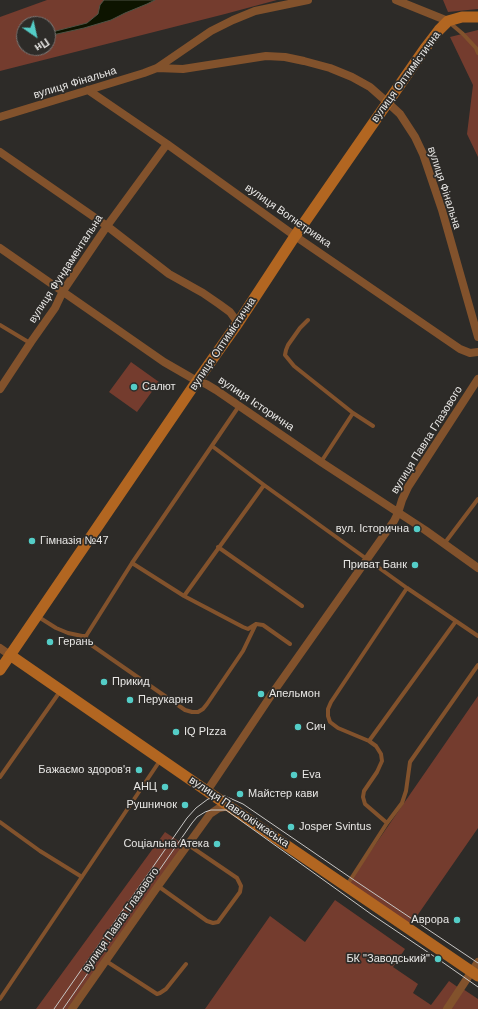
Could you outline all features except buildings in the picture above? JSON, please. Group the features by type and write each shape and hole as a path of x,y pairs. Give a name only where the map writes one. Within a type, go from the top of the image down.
{"street":[{"name":"вулиця Фінальна","path":"0,117 144,73 157,68 211,31 233,20 256,11 308,0"},
{"path":"396,0 448,21 462,16 478,16"},
{"name":"вулиця Оптимістична","path":"0,670 238,323 295,236 387,102 426,47 448,21"},
{"name":"вулиця Фінальна","path":"157,68 183,69 266,56 285,57 330,68 352,77 370,88 387,102 400,114 415,137 423,154 436,190 478,337"},
{"name":"вулиця Вогнетривка","path":"88,90 167,144 295,236 460,349 470,353 478,352"},
{"name":"вулиця Фундаментальна","path":"0,389 30,343 56,308 62,291 167,144"},
{"path":"0,152 107,226 169,274 203,293 219,304 230,312 238,323"},
{"name":"вулиця Історична","path":"0,248 164,362 197,381 212,387 321,462 425,530 478,568"},
{"name":"вулиця Павла Глазового","path":"207,791 274,691 394,521 408,487 478,380"},
{"name":"вулиця Павлокічкаська","path":"0,648 346,886 476,970"},
{"name":"вулиця Павла Глазового","path":"72,1009 187,844 210,814 219,808 229,806"},
{"path":"447,1009 476,970"}],"lane":[{"path":"448,21 463,34 476,48 478,53"},
{"path":"308,320 300,328 288,345 286,355 294,366 353,413 373,426"},
{"path":"0,325 30,343"},
{"path":"86,636 132,563 239,406"},
{"path":"321,462 353,413"},
{"path":"212,446 407,588 478,636"},
{"path":"184,596 264,485"},
{"path":"444,544 478,499"},
{"path":"218,547 302,606"},
{"path":"132,563 184,596 243,627 248,629 256,624 263,625 290,644"},
{"path":"388,823 365,804 363,797 364,791 377,772 382,761 381,754 376,746 338,728 330,722 328,709 331,702 407,588"},
{"path":"37,616 56,628 68,633 86,636"},
{"path":"369,742 456,621"},
{"path":"86,636 90,644 185,710 198,712 207,704 243,651 256,624"},
{"path":"346,886 402,803 406,791 410,762 478,665"},
{"path":"0,777 61,690"},
{"path":"0,999 161,759"},
{"path":"0,822 40,851 82,877"},
{"path":"158,886 207,921 214,923 218,922 240,892 242,886 237,878 187,844"},
{"path":"106,961 157,994 169,986 186,964"}],"shaded area":[{"path":"47,0 277,0 225,14 0,71 0,17"},
{"path":"104,0 155,0 111,20 56,34 56,31 87,23 98,14 100,5"},
{"path":"443,0 478,0 478,9 448,12"},
{"path":"478,30 478,157 467,134 473,85 450,37"},
{"name":"Салют","path":"131,362 159,382 137,412 109,392"},
{"path":"478,696 478,828 410,926 348,884"},
{"path":"165,832 189,848 76,1009 36,1009"},
{"path":"335,900 405,949 393,967 418,984 413,993 431,1005 449,981 459,988 444,1009 205,1009 270,916 305,942"},
{"path":"463,989 478,999 478,1009 450,1009"}],"tram line":[{"path":"54,1009 187,818 196,808 208,799 225,796 243,804 478,963"},
{"path":"63,1009 192,823 197,817 211,810 226,810 371,914 478,987"}],"place":[{"name":"Салют","path":"134,387"},
{"name":"вул. Історична","path":"417,529"},
{"name":"Гімназія №47","path":"32,541"},
{"name":"Приват Банк","path":"415,565"},
{"name":"Герань","path":"50,642"},
{"name":"Прикид","path":"104,682"},
{"name":"Апельмон","path":"261,694"},
{"name":"Перукарня","path":"130,700"},
{"name":"Сич","path":"298,727"},
{"name":"IQ PIzza","path":"176,732"},
{"name":"Бажаємо здоров'я","path":"139,770"},
{"name":"Eva","path":"294,775"},
{"name":"АНЦ","path":"165,787"},
{"name":"Майстер кави","path":"240,794"},
{"name":"Рушничок","path":"185,805"},
{"name":"Josper Svintus","path":"291,827"},
{"name":"Соціальна Атека","path":"217,844"},
{"name":"Аврора","path":"457,920"},
{"name":"БК \"Заводський\"","path":"438,959"}]}
